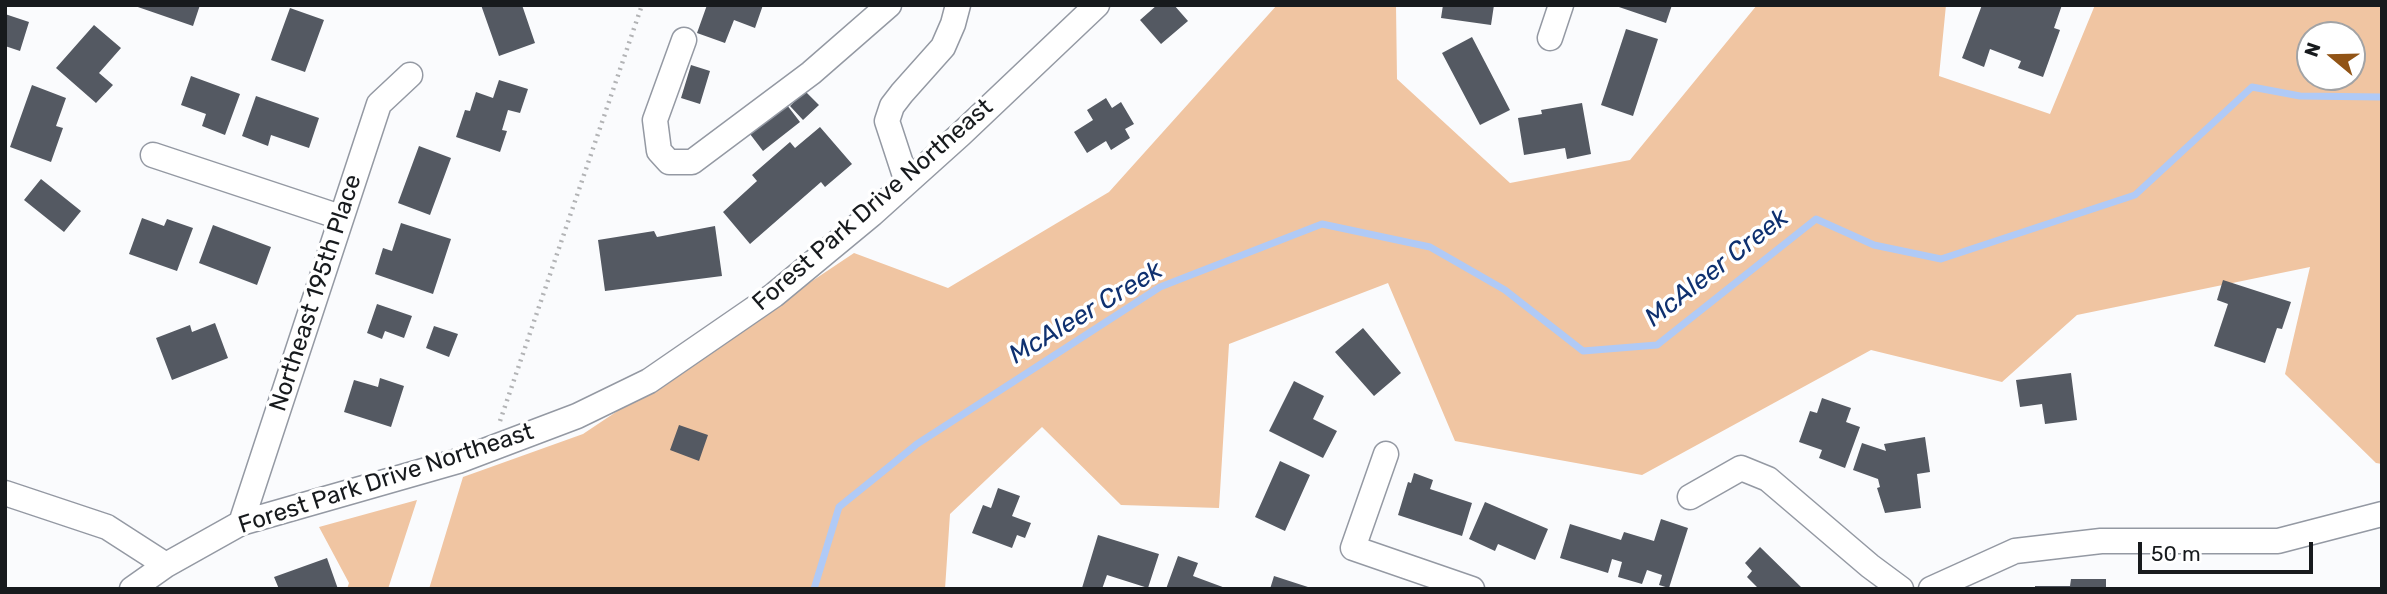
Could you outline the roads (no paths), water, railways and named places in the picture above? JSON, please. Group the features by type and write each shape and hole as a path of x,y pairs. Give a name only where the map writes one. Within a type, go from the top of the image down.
{"street":[{"path":"684,40 655,120 659,151 669,162 692,162 811,73 889,5"},
{"path":"907,182 887,121 892,106 943,47 958,5"},
{"name":"Forest Park Drive Northeast","path":"132,589 166,565 241,523 458,461 577,416 649,381 774,295 961,134 1097,5"},
{"path":"1550,38 1561,5"},
{"name":"Northeast 195th Place","path":"241,523 379,104 411,75"},
{"path":"153,155 340,217"},
{"path":"1386,454 1353,548 1472,589"},
{"path":"1690,497 1741,468 1768,479 1901,589"},
{"path":"5,493 107,527 166,565"},
{"path":"1931,589 2015,551 2101,541 2278,541 2382,514"}],"waterway":[{"name":"McAleer Creek","path":"814,589 839,507 917,444 1160,287 1322,224 1430,247 1505,290 1583,351 1657,345 1816,219 1874,245 1941,259 2135,195 2252,87 2300,96 2382,97"}]}
